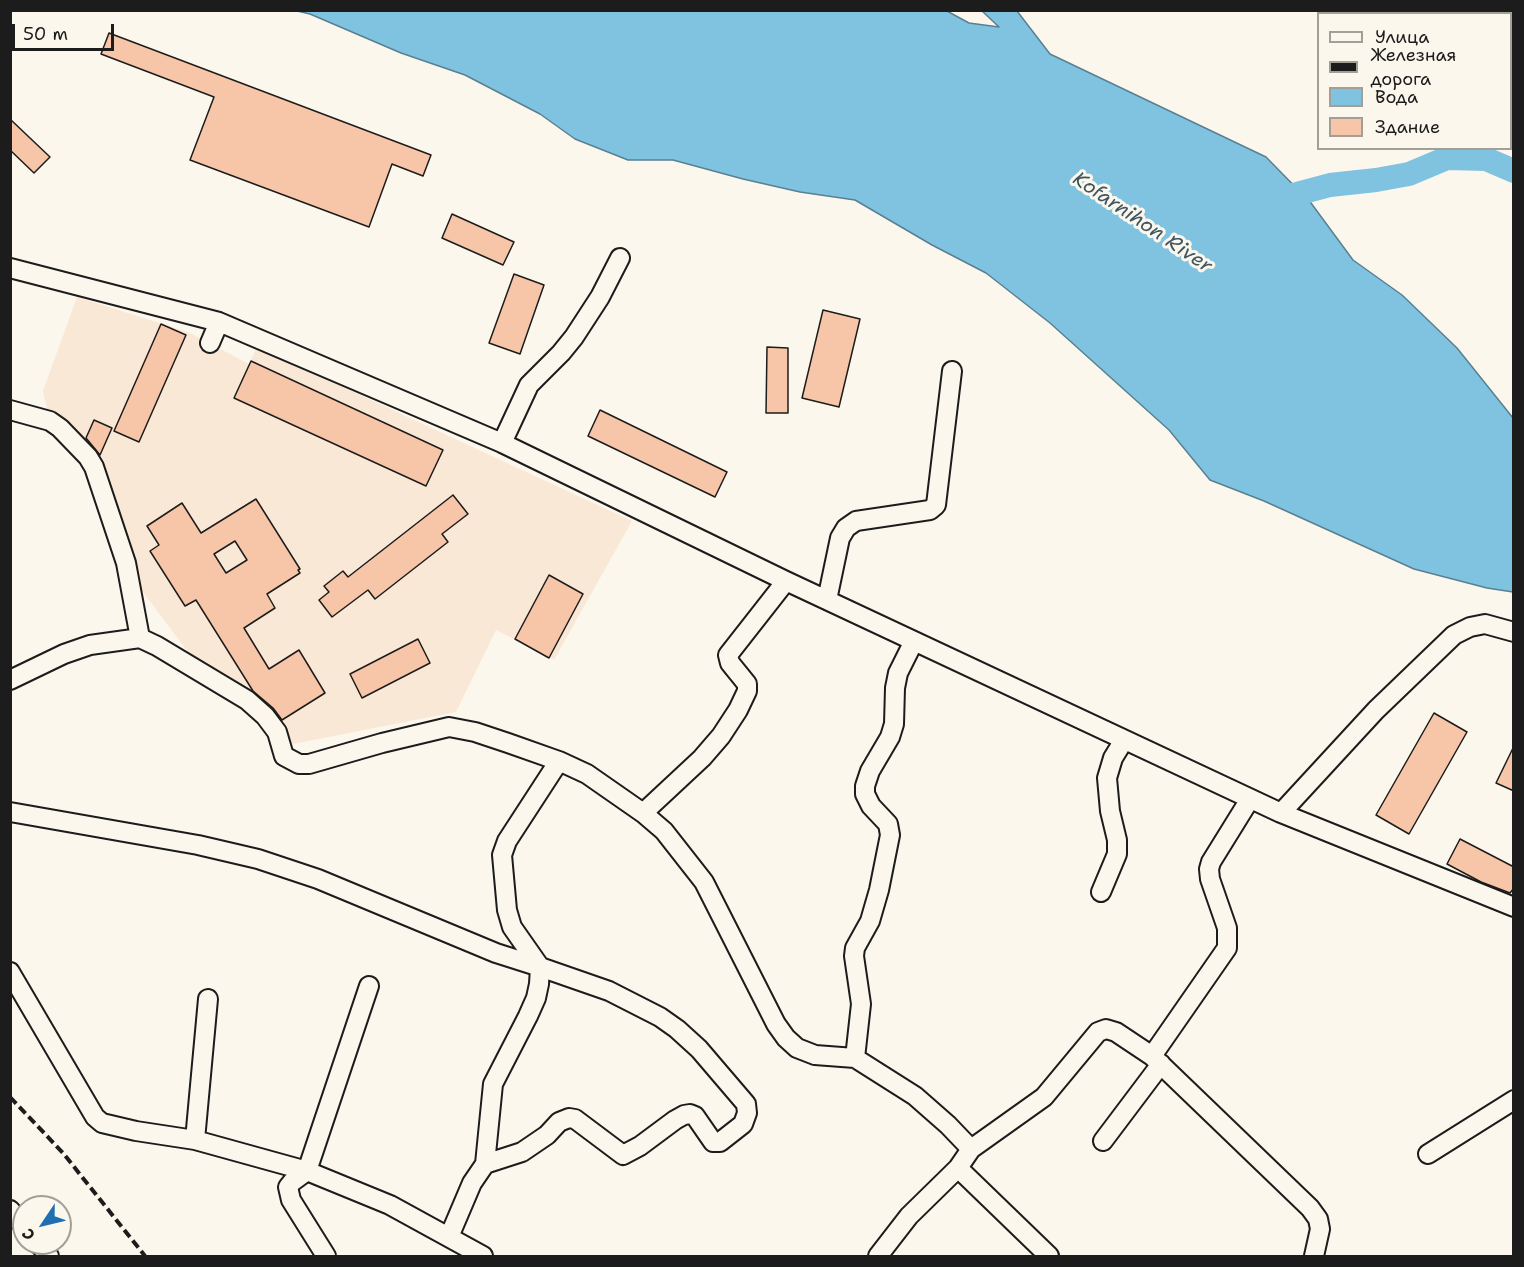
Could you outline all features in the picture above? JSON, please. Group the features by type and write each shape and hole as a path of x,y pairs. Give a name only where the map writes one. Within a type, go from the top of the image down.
{"street":[{"path":"502,443 529,385 574,337 600,297 620,258"},
{"path":"10,268 219,322 502,443 786,581 1250,799 1514,908"},
{"path":"210,343 219,322"},
{"path":"827,600 840,537 846,528 856,521 930,510 936,505 952,370"},
{"path":"10,410 50,422 60,428 72,439 94,467 126,563 140,638"},
{"path":"643,813 702,758 721,736 738,710 747,691 747,684 730,663 728,655 786,581"},
{"path":"1281,813 1376,710 1454,635 1470,627 1485,624 1514,632"},
{"path":"10,680 64,654 90,645 140,638 158,646 247,700 277,732 284,756 299,764 309,764 449,727 475,732 559,761 587,774 643,813 664,831 704,882 776,1024 786,1038 797,1048 815,1055 855,1058 915,1096 971,1149"},
{"path":"855,1058 861,1004 854,956 855,948 870,921 890,835 888,824 871,806 864,786 890,737 894,724 895,688 898,673 914,641"},
{"path":"1101,892 1117,854 1117,840 1110,811 1107,778 1113,758 1124,740"},
{"path":"449,1237 472,1183 485,1164 493,1084 536,998 540,967 512,927 507,910 502,855 507,841 559,761"},
{"path":"1103,1141 1227,948 1227,928 1210,879 1209,869 1211,862 1250,799"},
{"path":"10,812 198,845 258,859 318,879 496,953 609,991 660,1017 699,1049 746,1104 746,1118 743,1124 716,1143 695,1116 684,1114 635,1150 623,1155 575,1119 564,1118 547,1135 522,1152 485,1164"},
{"path":"10,972 95,1117 102,1123 195,1140 307,1171 390,1205 483,1257"},
{"path":"326,1257 288,1194 288,1187 307,1171 369,986"},
{"path":"195,1140 208,999"},
{"path":"878,1257 909,1216 958,1168 971,1149 1044,1097 1098,1032 1106,1029 1116,1032 1156,1060 1311,1208 1318,1219 1320,1229 1314,1257"},
{"path":"1428,1154 1514,1100"},
{"path":"958,1168 1049,1257"}],"shaded area":[{"path":"77,297 188,332 249,364 257,347 632,521 554,660 496,630 456,712 293,744 256,698 191,656 131,576 93,463 47,409 43,391"}],"water":[{"name":"Kofarnihon River","path":"945,10 969,23 999,27 982,11 1017,11 1050,54 1266,157 1311,203 1353,260 1402,295 1457,348 1513,418 1513,592 1487,588 1414,569 1264,501 1210,480 1169,430 1050,323 986,273 932,245 855,200 800,192 673,160 628,160 575,139 540,114 465,75 401,53 310,14 297,11"}],"building":[{"path":"109,33 431,155 423,176 392,164 369,227 190,160 214,97 101,54"},
{"path":"10,119 50,157 34,173 10,150"},
{"path":"452,214 514,242 503,265 442,238"},
{"path":"514,274 544,285 520,354 489,343"},
{"path":"823,310 860,319 839,407 802,398"},
{"path":"161,324 186,335 139,442 114,431"},
{"path":"767,347 788,348 788,413 766,413"},
{"path":"251,361 443,450 426,486 234,398"},
{"path":"600,410 727,472 715,497 588,436"},
{"path":"94,420 112,428 100,455 86,438"},
{"path":"453,495 468,514 442,534 448,542 375,599 368,590 332,617 319,600 329,592 324,586 343,571 348,577"},
{"path":"256,499 300,569 298,570 300,573 267,594 275,608 244,628 269,669 299,650 325,693 282,720 273,708 253,691 196,600 185,606 150,551 159,545 147,526 182,503 201,533","holes":["235,541 247,560 226,573 214,554"]},
{"path":"549,575 583,594 549,658 515,639"},
{"path":"418,639 430,663 362,698 350,674"},
{"path":"1434,713 1467,732 1409,834 1376,815"},
{"path":"1514,746 1514,791 1496,783"},
{"path":"1460,839 1514,867 1514,888 1510,893 1481,882 1447,864"}],"waterway":[{"path":"1276,211 1289,196 1330,185 1409,174 1447,158 1486,159 1514,171"}],"railway":[{"path":"10,1097 63,1153 145,1256"}]}
